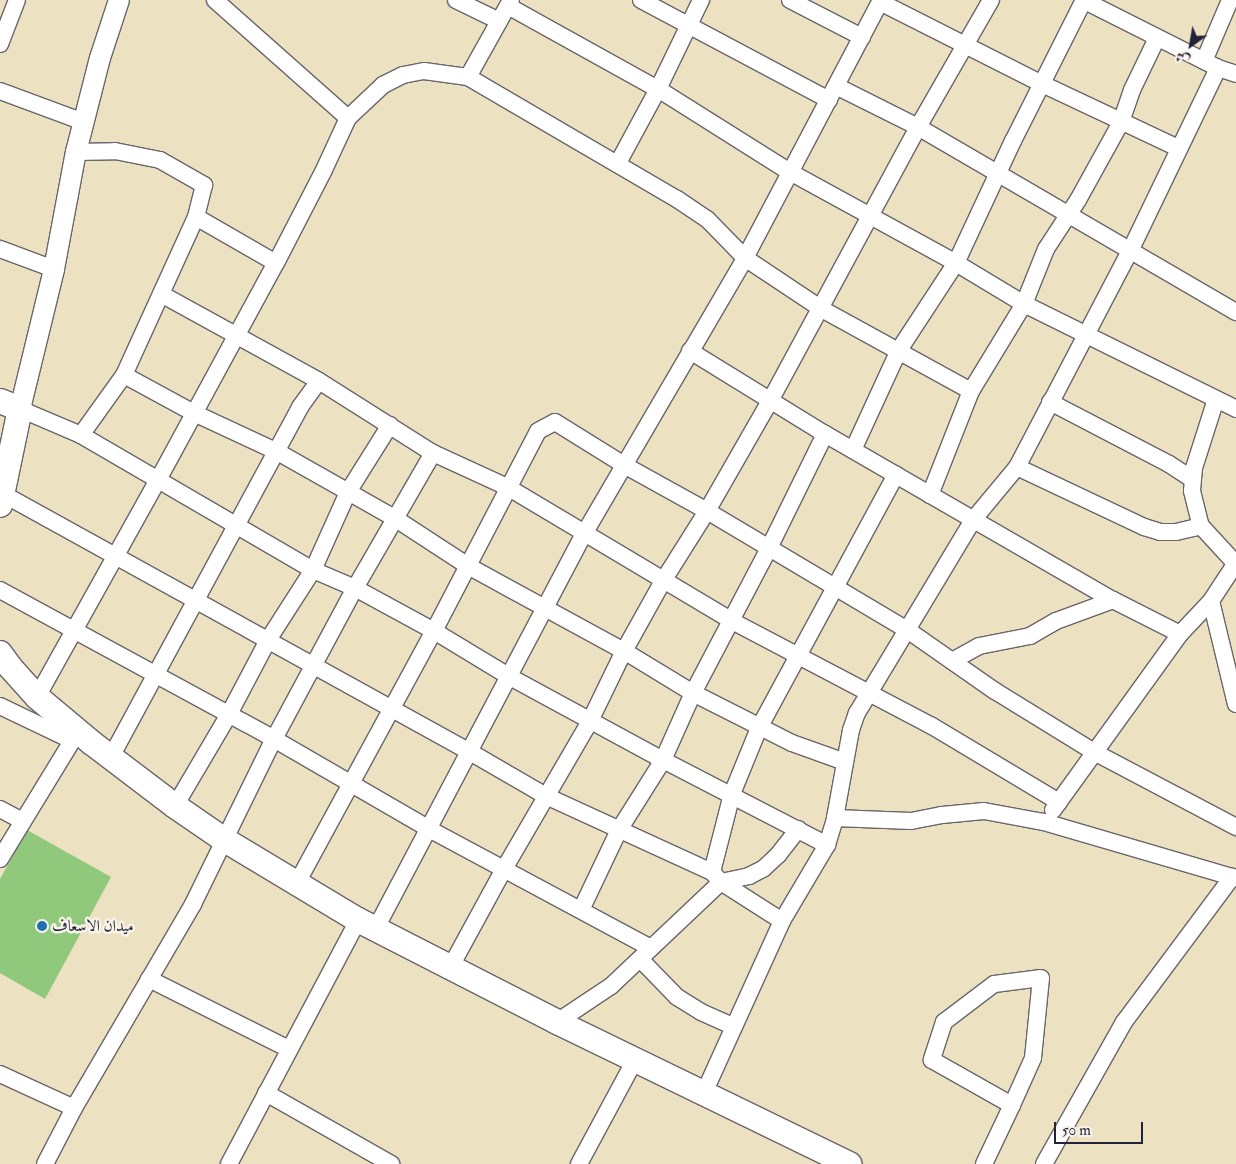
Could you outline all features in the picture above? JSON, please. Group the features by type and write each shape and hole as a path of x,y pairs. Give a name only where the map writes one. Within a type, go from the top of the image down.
{"highway":[{"path":"1,500 10,405"},
{"path":"0,653 10,667 74,736 111,757 174,806 223,839 366,925 557,1022 849,1164"}],"main road":[{"path":"10,405 54,269 76,152 100,58 118,0"}],"street":[{"path":"215,0 348,118"},
{"path":"456,0 499,21"},
{"path":"641,0 832,93 918,128 998,176 1131,249 1236,312"},
{"path":"618,163 658,88 701,0"},
{"path":"790,0 862,37"},
{"path":"450,968 504,869 590,721 624,651 663,581 707,511 770,401 918,128 992,0"},
{"path":"853,450 899,350 956,263 1084,0 1211,65 1236,74"},
{"path":"704,1093 782,921 827,845 835,818 851,730 868,692 973,520 1017,467 1131,249 1178,148 1211,65 1230,0"},
{"path":"229,1164 289,1049 366,925 429,829 546,610 584,534 745,258 881,1 965,46 1178,148"},
{"path":"0,44 11,3"},
{"path":"468,77 510,3 658,88 790,172 956,263 1024,304 1236,408"},
{"path":"930,495 971,391 1024,304 1046,250 1069,215 1121,122 1132,90 1157,38"},
{"path":"37,697 276,263 323,172 348,118 383,85 403,75 424,71 468,77 553,128 618,163 707,219 745,258 820,308 971,391"},
{"path":"0,91 84,122"},
{"path":"76,152 115,151 160,160 204,185 196,217 124,375 81,435"},
{"path":"196,217 276,263"},
{"path":"0,249 54,269"},
{"path":"161,294 318,381 433,453 509,488 732,621 932,726 1059,802"},
{"path":"690,351 896,476 1113,600 1180,634"},
{"path":"124,375 194,413 276,451 396,519 468,566 624,651 693,693 792,744 845,762"},
{"path":"111,757 300,407 318,381"},
{"path":"1044,822 1180,634 1211,600 1236,563 1201,526 1192,491 1192,479 1216,399"},
{"path":"1050,402 1168,464 1192,479"},
{"path":"10,405 81,435 313,570 355,588 590,721 827,845"},
{"path":"297,883 390,708 434,631 538,431 555,422 624,465 707,511 906,629 995,691 1094,752 1236,827"},
{"path":"174,806 228,716 268,640 313,570 348,492 390,425"},
{"path":"582,910 619,830 663,760 693,693 770,548 824,434"},
{"path":"46,1163 74,1108 193,904 223,839 274,739 355,588 433,453"},
{"path":"1017,467 1144,527 1160,532 1176,532 1201,526"},
{"path":"557,1022 611,986 646,954 716,877 732,794 759,728 837,588 896,476"},
{"path":"1,500 115,556 546,796 716,877 782,921"},
{"path":"0,590 74,628 228,716 274,739 429,829 582,910 646,954 653,975 677,997 701,1012 734,1027"},
{"path":"952,661 979,646 1030,636 1056,621 1113,600"},
{"path":"1211,600 1236,704"},
{"path":"0,706 74,736 0,859"},
{"path":"0,809 23,821"},
{"path":"835,818 911,821 942,815 984,811 1044,822 1234,878 1124,1022 1044,1164"},
{"path":"716,877 749,876 763,869 778,855 798,829"},
{"path":"984,1164 1012,1105 1033,1058 1041,978 994,984 944,1022 932,1060 1012,1105"},
{"path":"149,979 289,1049"},
{"path":"578,1164 635,1060"},
{"path":"0,1074 74,1108"},
{"path":"266,1093 391,1164"}],"green space":[{"name":"ميدان الاسعاف","path":"27,830 111,877 45,999 0,973 0,879"}],"place":[{"name":"ميدان الاسعاف","path":"42,926"}]}
